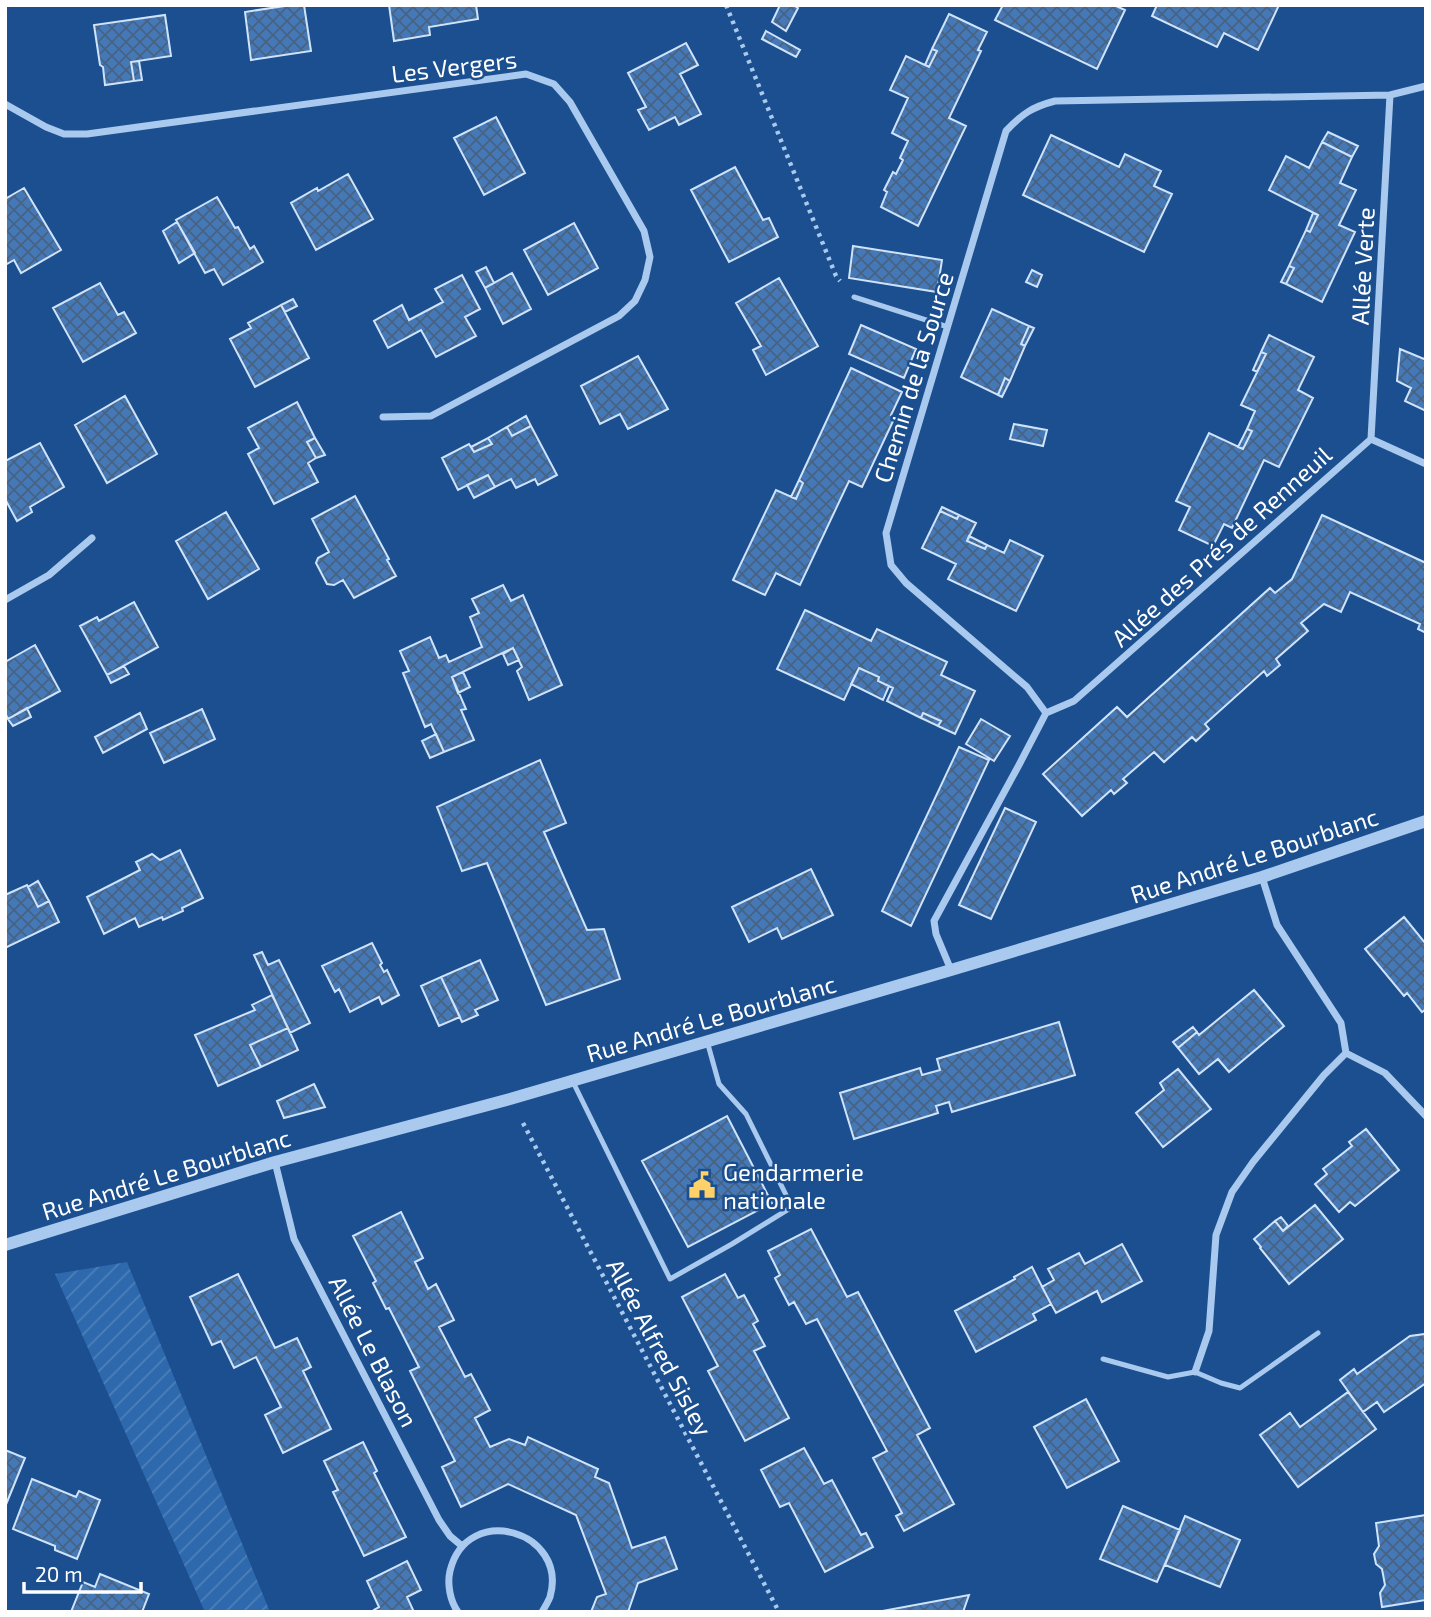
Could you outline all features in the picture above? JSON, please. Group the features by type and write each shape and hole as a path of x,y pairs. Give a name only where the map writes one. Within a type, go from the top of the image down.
{"street":[{"name":"Les Vergers","path":"5,104 64,134 87,134 526,74 554,83 570,102 644,231 650,257 645,280 635,301 619,316 431,416 383,417"},
{"name":"Chemin de la Source","path":"1046,713 1027,687 905,583 891,565 886,533 1006,131 1020,116 1038,106 1055,101 1390,95 1426,86"},
{"name":"Allée Verte","path":"1371,439 1390,95"},
{"path":"1371,439 1426,464"},
{"name":"Allée des Prés de Renneuil","path":"1046,713 1074,701 1371,439"},
{"path":"5,600 49,575 92,538"},
{"path":"951,970 936,934 934,921 1046,713"},
{"name":"Rue André Le Bourblanc","path":"5,1245 275,1162 510,1099 951,970 1262,877 1426,821"},
{"path":"1262,877 1277,925 1341,1023 1346,1053"},
{"path":"1346,1053 1385,1073 1426,1116"},
{"path":"1195,1372 1209,1331 1216,1235 1232,1192 1315,1086 1346,1053"},
{"name":"Allée Le Blason","path":"275,1162 294,1239 439,1520 450,1536 462,1546"},
{"path":"458,1612 449,1593 453,1560 462,1546 476,1536 493,1530 510,1531 526,1537 540,1548 548,1563 552,1581 550,1598 542,1612"}],"lane":[{"path":"854,298 947,327"},
{"path":"572,1081 670,1279 792,1207 746,1114 719,1084 708,1041"},
{"path":"1102,1359 1168,1377 1195,1372 1240,1388 1318,1333"}],"path":[{"path":"726,5 836,276 854,298"},
{"name":"Allée Alfred Sisley","path":"510,1099 779,1612"}],"shaded area":[{"path":"127,1262 270,1612 205,1612 55,1274"}],"building":[{"path":"304,5 311,51 251,60 245,12"},
{"path":"389,5 476,5 478,19 429,27 430,35 394,41"},
{"path":"780,5 793,5 798,8 786,31 772,22"},
{"path":"1003,5 1114,5 1125,10 1097,69 995,20"},
{"path":"1157,5 1279,5 1258,50 1224,33 1217,47 1152,16"},
{"path":"949,14 987,32 978,50 981,51 949,118 966,126 918,226 881,207 887,192 884,190 903,160 900,158 908,141 892,133 908,98 890,90 906,56 929,67 937,51 932,49"},
{"path":"165,15 171,56 131,62 134,81 105,85 94,25"},
{"path":"766,31 800,50 796,57 762,39"},
{"path":"686,43 698,65 680,74 701,114 679,125 675,117 649,130 638,110 646,107 628,73"},
{"path":"932,49 937,51 929,67 925,65"},
{"path":"139,61 142,80 134,81 131,62"},
{"path":"496,117 525,173 484,195 454,138"},
{"path":"1328,132 1358,146 1352,157 1322,142"},
{"path":"1051,135 1119,167 1125,154 1161,171 1154,186 1172,194 1144,252 1023,195"},
{"path":"1322,142 1352,157 1340,183 1356,190 1339,225 1355,232 1322,302 1286,284 1294,268 1289,266 1306,230 1310,232 1318,215 1269,190 1286,156 1309,168"},
{"path":"735,167 763,220 769,218 778,237 729,262 691,190"},
{"path":"348,174 373,219 316,250 291,203"},
{"path":"24,188 61,250 21,273 14,260 5,265 5,199"},
{"path":"217,197 235,228 238,227 250,249 254,246 263,262 223,285 214,269 205,273 176,220"},
{"path":"1313,213 1318,215 1310,232 1306,230"},
{"path":"177,222 195,253 179,263 163,231"},
{"path":"574,223 598,268 548,295 524,250"},
{"path":"853,246 942,260 937,292 849,278"},
{"path":"1289,266 1294,268 1286,284 1281,282"},
{"path":"486,267 494,283 485,288 476,272"},
{"path":"1032,270 1042,275 1037,287 1026,282"},
{"path":"512,273 531,309 503,324 485,288"},
{"path":"462,275 480,309 465,317 476,336 436,357 421,330 388,348 374,321 402,305 409,320 443,302 435,289"},
{"path":"779,278 818,346 766,375 753,350 761,346 736,303"},
{"path":"100,283 118,315 124,312 136,333 83,362 53,308"},
{"path":"293,299 297,306 285,312 281,305"},
{"path":"281,305 309,358 255,387 230,339 251,328 248,323"},
{"path":"992,309 1029,326 1021,344 1025,346 1010,381 1005,378 998,395 961,377"},
{"path":"861,325 916,349 904,378 849,354"},
{"path":"1029,326 1034,328 1025,346 1021,344"},
{"path":"1269,335 1314,357 1298,390 1313,398 1279,467 1264,460 1232,528 1224,524 1213,546 1179,530 1190,507 1176,501 1209,433 1243,449 1252,431 1247,429 1255,411 1241,405 1266,354 1261,352"},
{"path":"1400,349 1424,359 1426,356 1426,411 1405,401 1411,388 1397,381"},
{"path":"1261,352 1266,354 1257,372 1253,370"},
{"path":"638,356 668,409 628,429 620,414 600,424 581,386"},
{"path":"851,368 902,392 891,415 895,417 862,487 849,481 800,585 776,573 765,595 733,580 776,490 796,499 803,483 799,480"},
{"path":"1005,378 1010,381 1002,397 998,395"},
{"path":"125,396 157,454 107,483 75,425"},
{"path":"297,402 315,438 307,442 316,458 308,463 318,482 274,504 248,454 259,448 248,428"},
{"path":"526,416 531,426 512,436 507,427"},
{"path":"1014,424 1047,430 1043,446 1010,439"},
{"path":"531,426 557,475 538,485 535,479 516,488 511,479 495,487 488,475 458,490 442,458 469,444 474,452 492,444 488,438 507,427 512,436"},
{"path":"1247,429 1252,431 1243,449 1238,447"},
{"path":"315,438 325,455 316,458 307,442"},
{"path":"488,438 492,444 474,452 471,447"},
{"path":"40,443 64,487 30,507 32,512 17,521 5,499 5,461"},
{"path":"488,475 495,487 474,498 467,485"},
{"path":"799,480 803,483 796,499 791,497"},
{"path":"355,496 396,576 354,598 343,580 334,585 327,584 316,563 318,558 329,552 312,519"},
{"path":"942,507 959,515 957,519 940,511"},
{"path":"940,511 957,519 959,515 976,523 967,541 985,549 987,545 1004,553 1010,540 1043,556 1016,611 948,579 956,564 922,548"},
{"path":"226,512 259,569 208,599 176,541"},
{"path":"1322,515 1426,563 1426,633 1418,629 1420,624 1350,592 1341,612 1324,604 1301,623 1308,631 1276,659 1280,665 1267,676 1264,671 1205,724 1209,729 1196,741 1192,737 1164,762 1154,752 1123,779 1127,783 1114,794 1111,790 1082,816 1043,774 1117,707 1127,717 1270,588 1275,593 1292,579"},
{"path":"969,536 987,545 985,549 967,541"},
{"path":"503,585 511,601 523,595 562,685 529,700 517,671 522,667 513,648 452,677 466,709 461,710 474,740 444,752 431,724 425,727 403,673 409,671 400,651 430,637 439,658 446,655 449,662 482,647 470,617 479,613 472,599"},
{"path":"134,602 158,647 107,675 80,626 97,617 99,621"},
{"path":"805,610 871,641 877,629 947,662 941,675 975,691 955,734 938,726 941,721 923,713 921,718 887,701 893,688 878,681 879,677 859,668 844,700 777,669"},
{"path":"35,645 60,691 8,719 5,713 5,662"},
{"path":"513,648 519,660 508,665 503,654"},
{"path":"124,666 129,674 111,683 107,675"},
{"path":"859,668 879,677 878,681 889,686 883,700 851,684"},
{"path":"463,672 470,687 458,693 452,677"},
{"path":"27,708 31,717 13,726 8,719"},
{"path":"202,709 215,739 164,763 150,733"},
{"path":"140,713 147,729 103,753 95,737"},
{"path":"923,713 941,721 938,726 921,718"},
{"path":"981,719 1010,736 994,761 966,744"},
{"path":"436,734 444,752 430,758 422,741"},
{"path":"959,747 989,760 911,926 882,911"},
{"path":"540,760 566,823 544,832 587,930 604,929 620,979 546,1005 487,863 462,871 437,807"},
{"path":"1005,808 1036,822 991,919 959,905"},
{"path":"180,850 203,898 163,920 162,917 139,927 135,918 104,934 87,897 140,870 136,862 152,854 160,860"},
{"path":"811,869 833,915 782,939 777,928 749,942 732,907"},
{"path":"38,881 49,901 38,907 28,887"},
{"path":"27,885 38,907 49,901 59,922 5,948 5,895"},
{"path":"1404,917 1426,944 1426,1009 1422,1012 1407,993 1404,996 1365,949"},
{"path":"372,943 382,963 380,965 384,972 387,970 399,995 382,1004 379,997 350,1012 339,989 335,992 322,966"},
{"path":"262,952 268,965 279,960 310,1023 290,1033 254,955"},
{"path":"480,960 498,1000 475,1010 478,1015 462,1022 441,977"},
{"path":"441,977 460,1017 439,1026 421,986"},
{"path":"1254,990 1284,1026 1229,1072 1218,1059 1199,1074 1178,1048 1197,1032 1199,1035"},
{"path":"272,995 288,1028 250,1045 261,1067 218,1086 195,1035 255,1010 252,1005"},
{"path":"1059,1022 1075,1075 952,1112 949,1102 936,1106 938,1113 854,1139 840,1093 920,1068 922,1075 940,1070 937,1059"},
{"path":"1193,1027 1197,1032 1178,1048 1173,1042"},
{"path":"288,1028 298,1050 261,1067 250,1045"},
{"path":"1178,1069 1211,1109 1163,1147 1136,1113 1164,1090 1160,1083"},
{"path":"314,1084 325,1107 284,1118 277,1101"},
{"path":"727,1116 772,1203 688,1247 642,1161"},
{"path":"1366,1129 1399,1170 1355,1206 1350,1202 1339,1212 1315,1184 1327,1174 1323,1169 1352,1146 1349,1142"},
{"path":"1315,1205 1343,1239 1289,1284 1254,1239 1275,1221 1283,1231"},
{"path":"401,1212 423,1258 415,1262 428,1289 436,1284 454,1320 439,1327 465,1377 471,1374 490,1410 475,1418 490,1447 509,1439 525,1445 528,1437 598,1469 595,1477 609,1483 632,1548 665,1537 677,1569 638,1583 628,1612 591,1612 597,1597 606,1594 576,1515 508,1484 461,1507 442,1467 455,1461 410,1371 419,1367 389,1308 386,1309 373,1283 376,1281 353,1236"},
{"path":"1281,1217 1288,1226 1283,1231 1275,1221"},
{"path":"811,1229 847,1297 858,1292 930,1428 917,1435 954,1504 904,1531 896,1516 902,1513 873,1458 887,1451 817,1319 806,1324 794,1302 789,1305 775,1278 780,1275 768,1251"},
{"path":"1122,1244 1142,1281 1102,1302 1097,1291 1056,1313 1042,1287 1054,1280 1048,1269 1079,1253 1085,1264"},
{"path":"1032,1267 1051,1304 1033,1314 1036,1320 976,1352 955,1311"},
{"path":"238,1274 275,1348 297,1338 311,1367 303,1371 331,1429 283,1453 265,1415 281,1407 256,1357 234,1368 221,1341 212,1345 190,1297"},
{"path":"725,1274 738,1298 744,1295 758,1321 753,1324 765,1346 754,1351 789,1418 745,1441 708,1371 718,1366 682,1297"},
{"path":"1425,1334 1426,1383 1384,1412 1377,1402 1363,1412 1340,1380 1354,1369 1357,1374 1410,1336"},
{"path":"1348,1392 1376,1429 1298,1487 1260,1435 1290,1413 1300,1427"},
{"path":"1086,1399 1119,1461 1067,1488 1034,1427"},
{"path":"363,1442 377,1471 374,1473 406,1537 364,1556 333,1492 338,1490 324,1461"},
{"path":"804,1448 824,1484 832,1480 861,1535 866,1533 873,1547 825,1572 789,1503 780,1507 761,1470"},
{"path":"5,1450 25,1458 5,1507"},
{"path":"32,1479 76,1497 79,1491 100,1500 77,1559 55,1550 55,1546 13,1529"},
{"path":"1123,1506 1180,1530 1157,1582 1100,1559"},
{"path":"1426,1515 1426,1600 1382,1607 1380,1593 1385,1585 1382,1569 1376,1564 1374,1554 1379,1546 1376,1523"},
{"path":"1185,1516 1240,1540 1220,1587 1165,1565"},
{"path":"407,1561 421,1590 407,1597 414,1612 375,1612 379,1607 367,1581"},
{"path":"100,1574 149,1594 142,1612 71,1612 83,1582 95,1587"},
{"path":"969,1595 963,1612 877,1612"}],"place":[{"name":"Gendarmerie nationale","path":"702,1185"}]}
